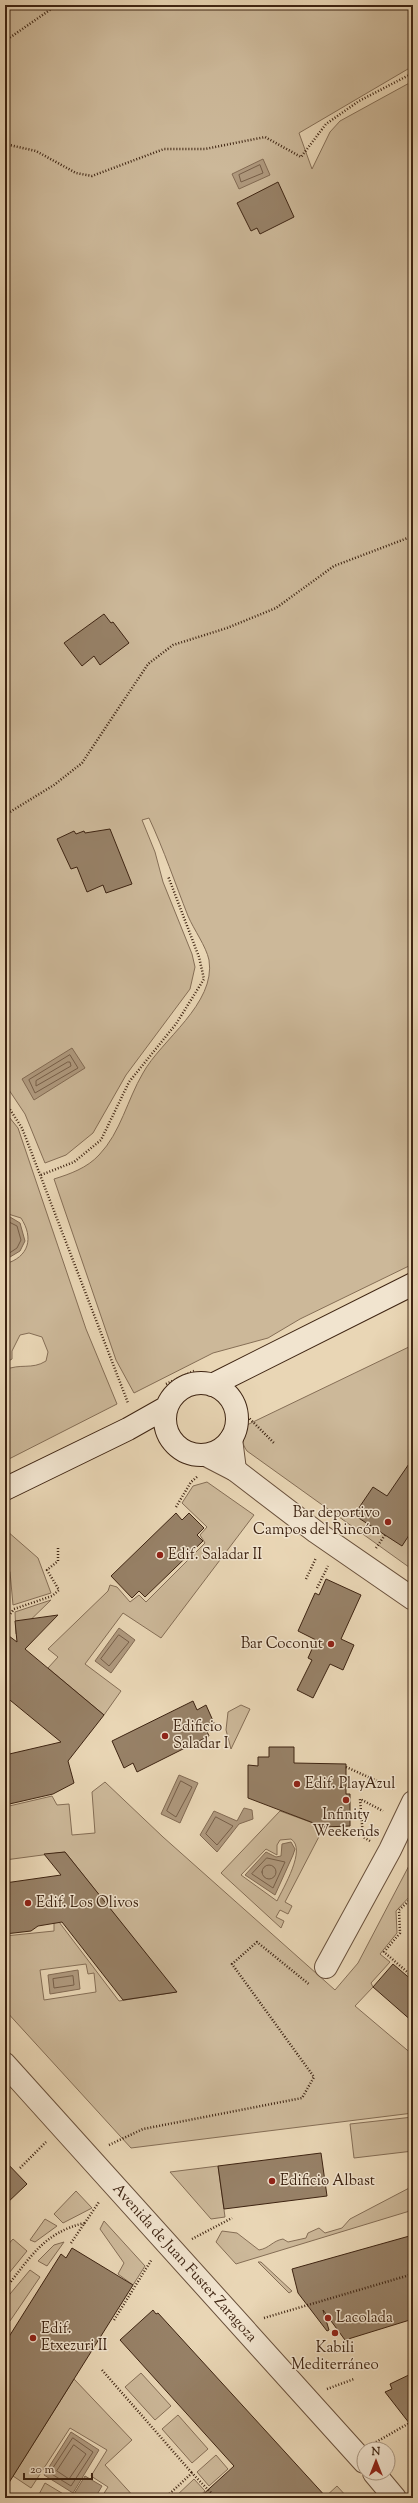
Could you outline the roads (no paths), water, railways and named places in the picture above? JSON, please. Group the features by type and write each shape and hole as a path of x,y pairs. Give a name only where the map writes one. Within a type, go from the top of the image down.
{"street":[{"path":"212,1385 413,1284"},
{"path":"219,1462 218,1451 234,1422 248,1368"},
{"path":"234,1422 231,1400 223,1391 212,1385 200,1383 189,1385 178,1391 167,1408 164,1422 171,1439 183,1451 219,1462 316,1532 413,1599"},
{"path":"5,1489 133,1427 167,1408"},
{"path":"133,1427 171,1439"},
{"path":"326,1967 390,1850 406,1797"},
{"name":"Avenida de Juan Fuster Zaragoza","path":"5,2064 89,2155 356,2453"},
{"path":"381,2481 396,2498"}],"water":[{"path":"263,159 270,175 239,189 232,174"},
{"path":"72,1048 85,1068 34,1100 22,1079"},
{"path":"5,1216 10,1217 20,1223 25,1241 20,1251 5,1260"},
{"path":"119,1628 135,1640 111,1673 95,1661"},
{"path":"179,1775 198,1783 180,1823 161,1814"},
{"path":"244,1808 252,1810 253,1819 239,1824 217,1852 200,1835 214,1811 237,1821"},
{"path":"291,1842 295,1849 275,1895 245,1875 266,1852 276,1857 281,1856 282,1844"},
{"path":"78,1970 80,1989 50,1994 48,1975"},
{"path":"71,2432 99,2450 73,2493 44,2475"},
{"path":"85,2476 102,2486 95,2498 81,2498 74,2494"}],"place":[{"name":"Bar deportivo Campos del Rincón","path":"388,1522"},
{"name":"Edif. Saladar II","path":"160,1555"},
{"name":"Bar Coconut","path":"331,1644"},
{"name":"Edificio Saladar I","path":"165,1736"},
{"name":"Edif. PlayAzul","path":"297,1784"},
{"name":"Infinity Weekends","path":"346,1800"},
{"name":"Edif. Los Olivos","path":"28,1903"},
{"name":"Edificio Albast","path":"272,2181"},
{"name":"Lacolada","path":"328,2318"},
{"name":"Kabili Mediterráneo","path":"335,2333"},
{"name":"Edif. Etxezuri II","path":"33,2338"}]}
